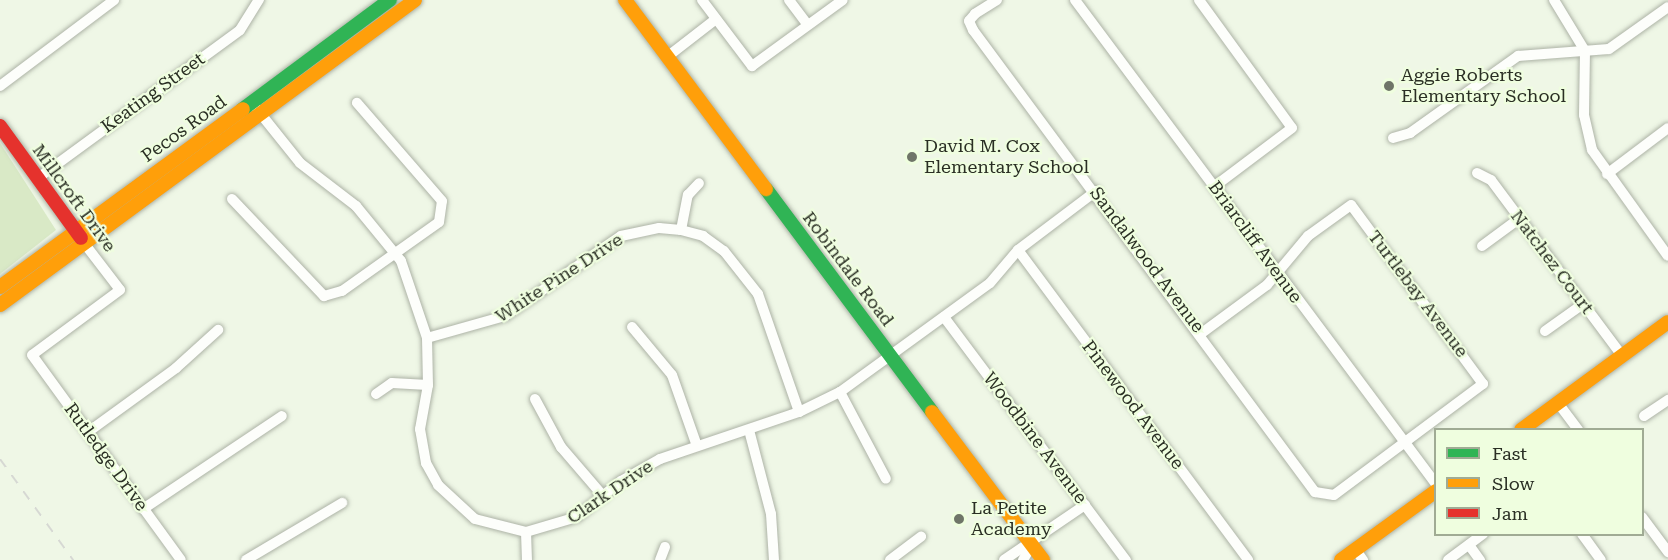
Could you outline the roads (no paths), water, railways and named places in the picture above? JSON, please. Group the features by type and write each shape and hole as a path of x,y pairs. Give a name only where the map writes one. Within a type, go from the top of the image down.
{"street":[{"path":"0,86 114,0"},
{"name":"Keating Street","path":"38,178 240,30 259,0"},
{"name":"Pecos Road","path":"0,306 416,0"},
{"name":"Robindale Road","path":"625,0 1043,560"},
{"path":"702,0 752,66 843,0"},
{"path":"789,0 808,25"},
{"name":"Sandalwood Avenue","path":"997,0 969,21 1202,333 1315,492 1326,497 1404,441"},
{"name":"Briarcliff Avenue","path":"1075,0 1434,481"},
{"path":"1199,0 1292,128 1215,186"},
{"path":"1554,0 1585,51 1586,126 1606,174 1667,251"},
{"path":"381,2 393,17"},
{"name":"Pecos Road","path":"0,287 252,102 381,2"},
{"path":"1393,138 1410,133 1518,56 1609,49 1668,7"},
{"path":"667,57 716,19"},
{"path":"252,102 300,164 356,206 395,251 414,288 427,338 428,385 420,429 426,463 438,485 475,519 525,532 527,560"},
{"path":"232,199 324,296 342,291 395,251 439,222 444,210 357,103"},
{"name":"Millcroft Drive","path":"0,126 120,290 32,355"},
{"path":"1606,174 1668,128"},
{"name":"Natchez Court","path":"1477,173 1491,180 1622,356"},
{"path":"681,230 688,195 699,183"},
{"name":"Clark Drive","path":"525,532 577,517 640,469 697,446 799,412 840,392 990,283 1018,250 1096,191"},
{"name":"Turtlebay Avenue","path":"1279,274 1308,236 1351,205 1483,384 1404,441"},
{"path":"1482,246 1520,218"},
{"name":"White Pine Drive","path":"427,338 505,316 621,236 659,228 681,230 703,236 724,251 758,294 799,412"},
{"name":"Pinewood Avenue","path":"1018,250 1244,559"},
{"path":"1202,333 1279,274"},
{"path":"1545,331 1583,304"},
{"name":"Woodbine Avenue","path":"944,317 1126,560"},
{"path":"1522,428 1668,322"},
{"path":"632,327 672,375 697,446"},
{"path":"88,432 177,368 218,330"},
{"name":"Rutledge Drive","path":"32,355 181,560"},
{"path":"376,394 393,383 428,385"},
{"path":"840,392 886,479"},
{"path":"535,399 561,447 603,496"},
{"path":"1644,416 1668,400"},
{"path":"1558,403 1577,428"},
{"path":"143,508 282,416"},
{"path":"750,430 771,514 774,560"},
{"path":"1341,560 1359,555 1434,493"},
{"path":"246,560 342,503"},
{"path":"1004,560 1032,545 1085,505"},
{"path":"1644,520 1668,552"},
{"path":"1448,560 1480,536"},
{"path":"1583,536 1601,560"},
{"path":"890,560 921,537"},
{"path":"1469,544 1480,560"},
{"path":"1023,560 1032,545"},
{"path":"660,560 665,547"}],"railway":[{"path":"0,459 73,560"}],"place":[{"name":"Aggie Roberts Elementary School","path":"1389,86"},
{"name":"David M. Cox Elementary School","path":"912,157"},
{"name":"La Petite Academy","path":"959,519"}]}
